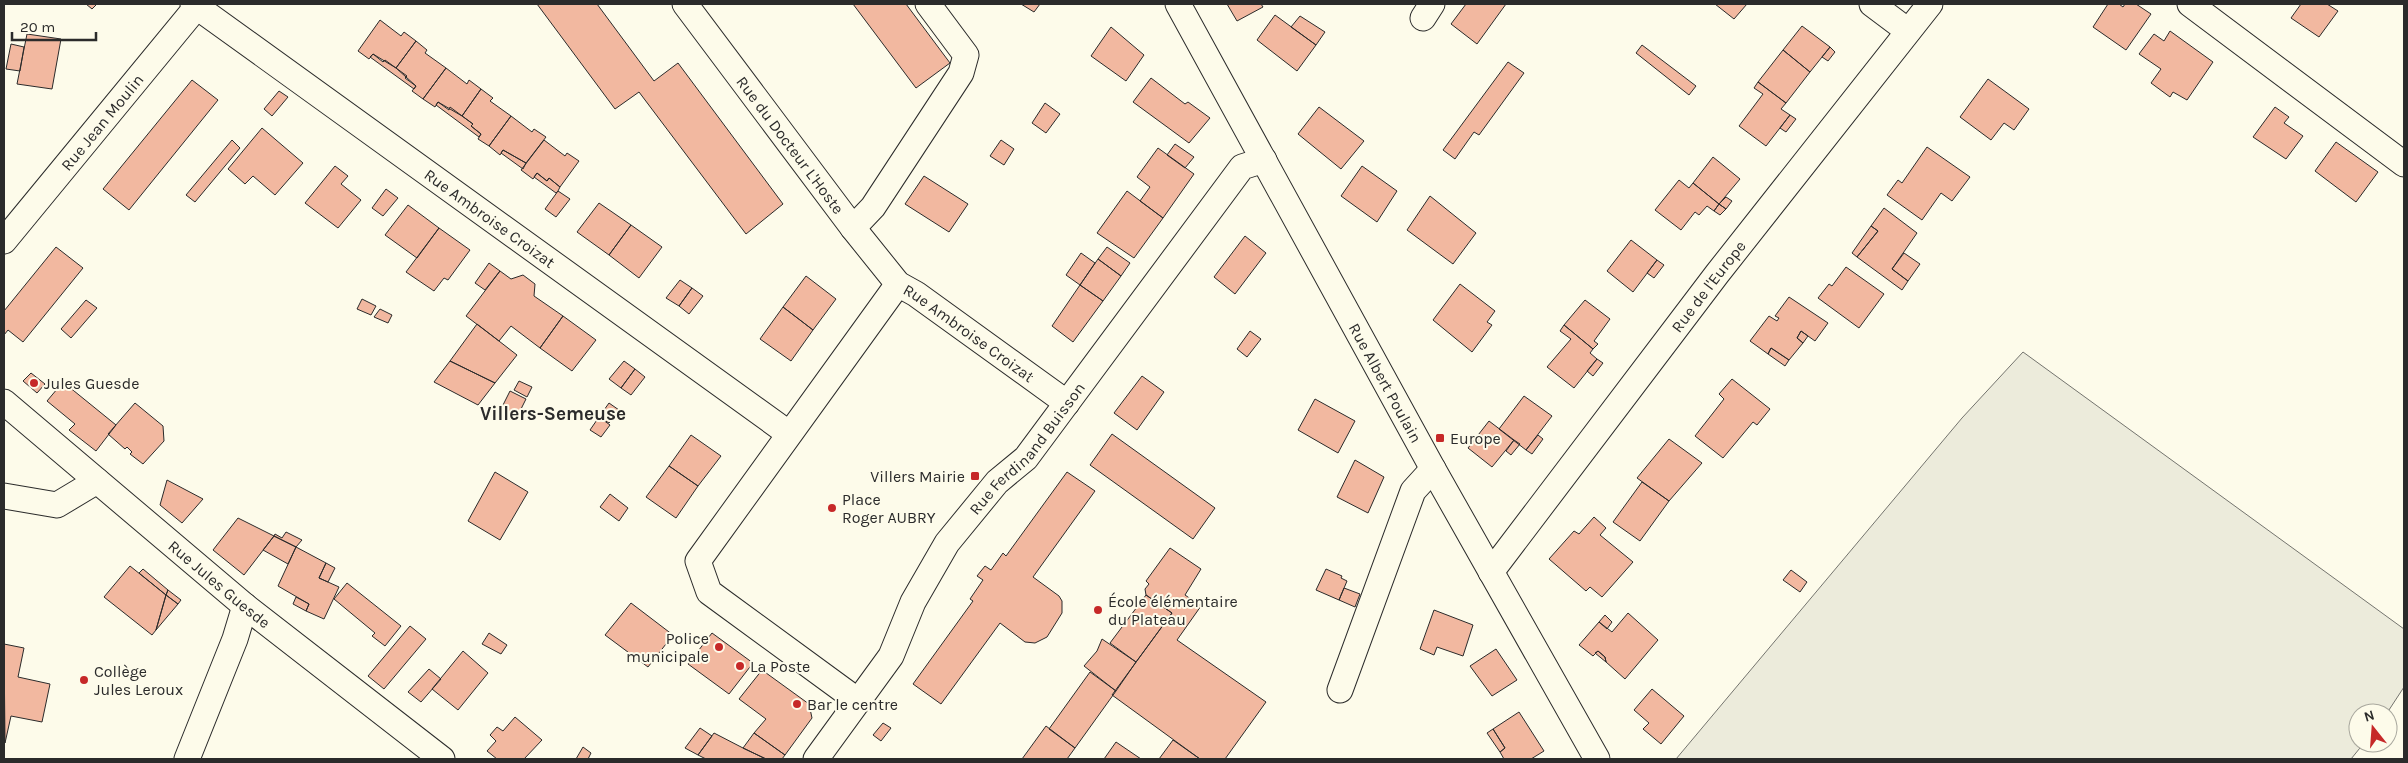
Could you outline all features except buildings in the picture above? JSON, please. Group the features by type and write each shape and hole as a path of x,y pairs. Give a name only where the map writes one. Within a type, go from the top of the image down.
{"street":[{"name":"Rue du Docteur L'Hoste","path":"685,4 853,228 898,284"},
{"path":"853,228 873,207 961,72 966,55 928,4"},
{"name":"Rue Albert Poulain","path":"1178,4 1491,572 1597,759"},
{"path":"1872,4 1908,31"},
{"name":"Rue de l'Europe","path":"1491,572 1717,274 1930,4"},
{"path":"2190,4 2404,164"},
{"name":"Rue Jean Moulin","path":"4,241 196,5"},
{"name":"Rue Ambroise Croizat","path":"196,5 788,433"},
{"name":"Rue Ferdinand Buisson","path":"816,759 892,656 913,602 947,543 997,482 1026,458 1242,167 1264,160"},
{"name":"Rue Ambroise Croizat","path":"858,701 709,592 698,561 788,433 898,284 916,294 1067,403"},
{"name":"Rue Jules Guesde","path":"4,402 244,606 442,759"},
{"path":"1340,690 1413,491 1434,469"},
{"path":"4,496 57,505 97,481"},
{"path":"187,759 235,639 244,606"}],"shaded area":[{"path":"2023,352 2404,629 2404,687 2394,703 2348,703 2348,753 2356,753 2351,759 1676,759 1962,418"}],"place":[{"name":"Jules Guesde","path":"34,383"},
{"name":"Europe","path":"1440,438"},
{"name":"Villers Mairie","path":"975,476"},
{"name":"Place Roger AUBRY","path":"832,508"},
{"name":"École élémentaire du Plateau","path":"1098,610"},
{"name":"Police municipale","path":"719,647"},
{"name":"La Poste","path":"740,666"},
{"name":"Collège Jules Leroux","path":"84,680"},
{"name":"Bar le centre","path":"797,704"}],"district":[{"name":"Villers-Semeuse","path":"553,414"}]}
